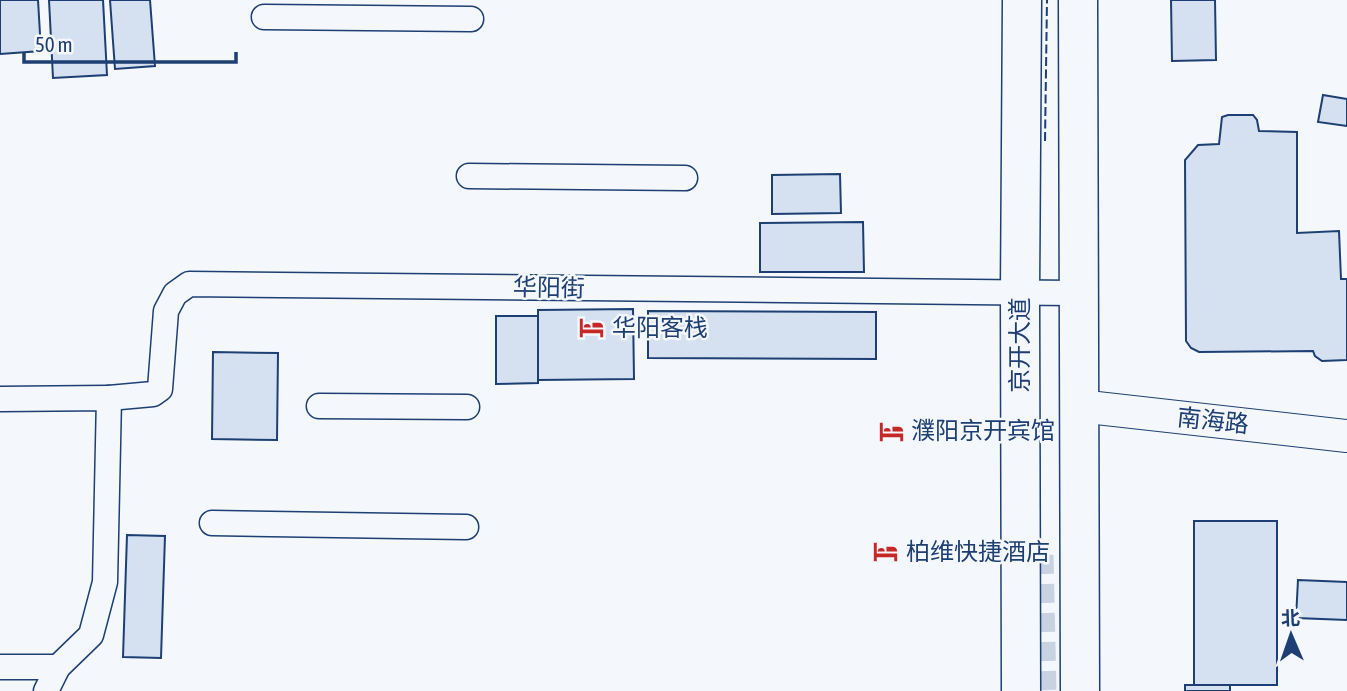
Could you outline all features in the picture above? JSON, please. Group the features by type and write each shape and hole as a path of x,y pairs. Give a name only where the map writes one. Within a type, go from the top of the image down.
{"main road":[{"name":"京开大道","path":"1021,691 1022,0"},
{"path":"1078,0 1080,691"}],"street":[{"path":"264,17 471,19"},
{"path":"469,176 685,178"},
{"name":"华阳街","path":"109,398 153,394 160,390 162,336 166,312 175,294 189,284 1077,293"},
{"path":"0,398 109,398 105,582 91,635 58,667 46,691"},
{"name":"南海路","path":"1079,406 1347,436"},
{"path":"318,407 467,407"},
{"path":"212,523 466,527"},
{"path":"0,667 58,667"}],"building":[{"path":"0,0 38,0 41,51 0,54"},
{"path":"49,0 103,0 107,75 53,78"},
{"path":"110,0 150,0 155,66 115,69"},
{"path":"1171,0 1215,0 1216,60 1172,61"},
{"path":"1323,95 1347,99 1347,126 1318,122"},
{"path":"1253,115 1259,131 1297,132 1297,233 1339,231 1341,279 1347,279 1347,360 1322,361 1313,351 1199,352 1191,348 1186,341 1185,160 1198,145 1219,144 1222,117"},
{"path":"840,174 841,213 772,214 772,175"},
{"path":"863,222 864,272 760,272 760,223"},
{"path":"633,309 634,379 538,380 538,310"},
{"path":"648,311 876,312 876,359 648,358"},
{"path":"496,316 538,316 538,383 496,384"},
{"path":"213,352 278,353 277,440 212,439"},
{"path":"1194,521 1277,521 1277,685 1194,685"},
{"path":"127,535 165,536 161,658 123,657"},
{"path":"1298,580 1347,582 1347,620 1296,618"},
{"path":"1185,685 1230,685 1230,691 1185,691"}],"tunnel":[{"path":"1044,555 1047,691"}],"fence":[{"path":"1045,141 1047,0"}],"place":[{"name":"华阳客栈","path":"592,328"},
{"name":"濮阳京开宾馆","path":"891,431"},
{"name":"柏维快捷酒店","path":"886,552"}]}
